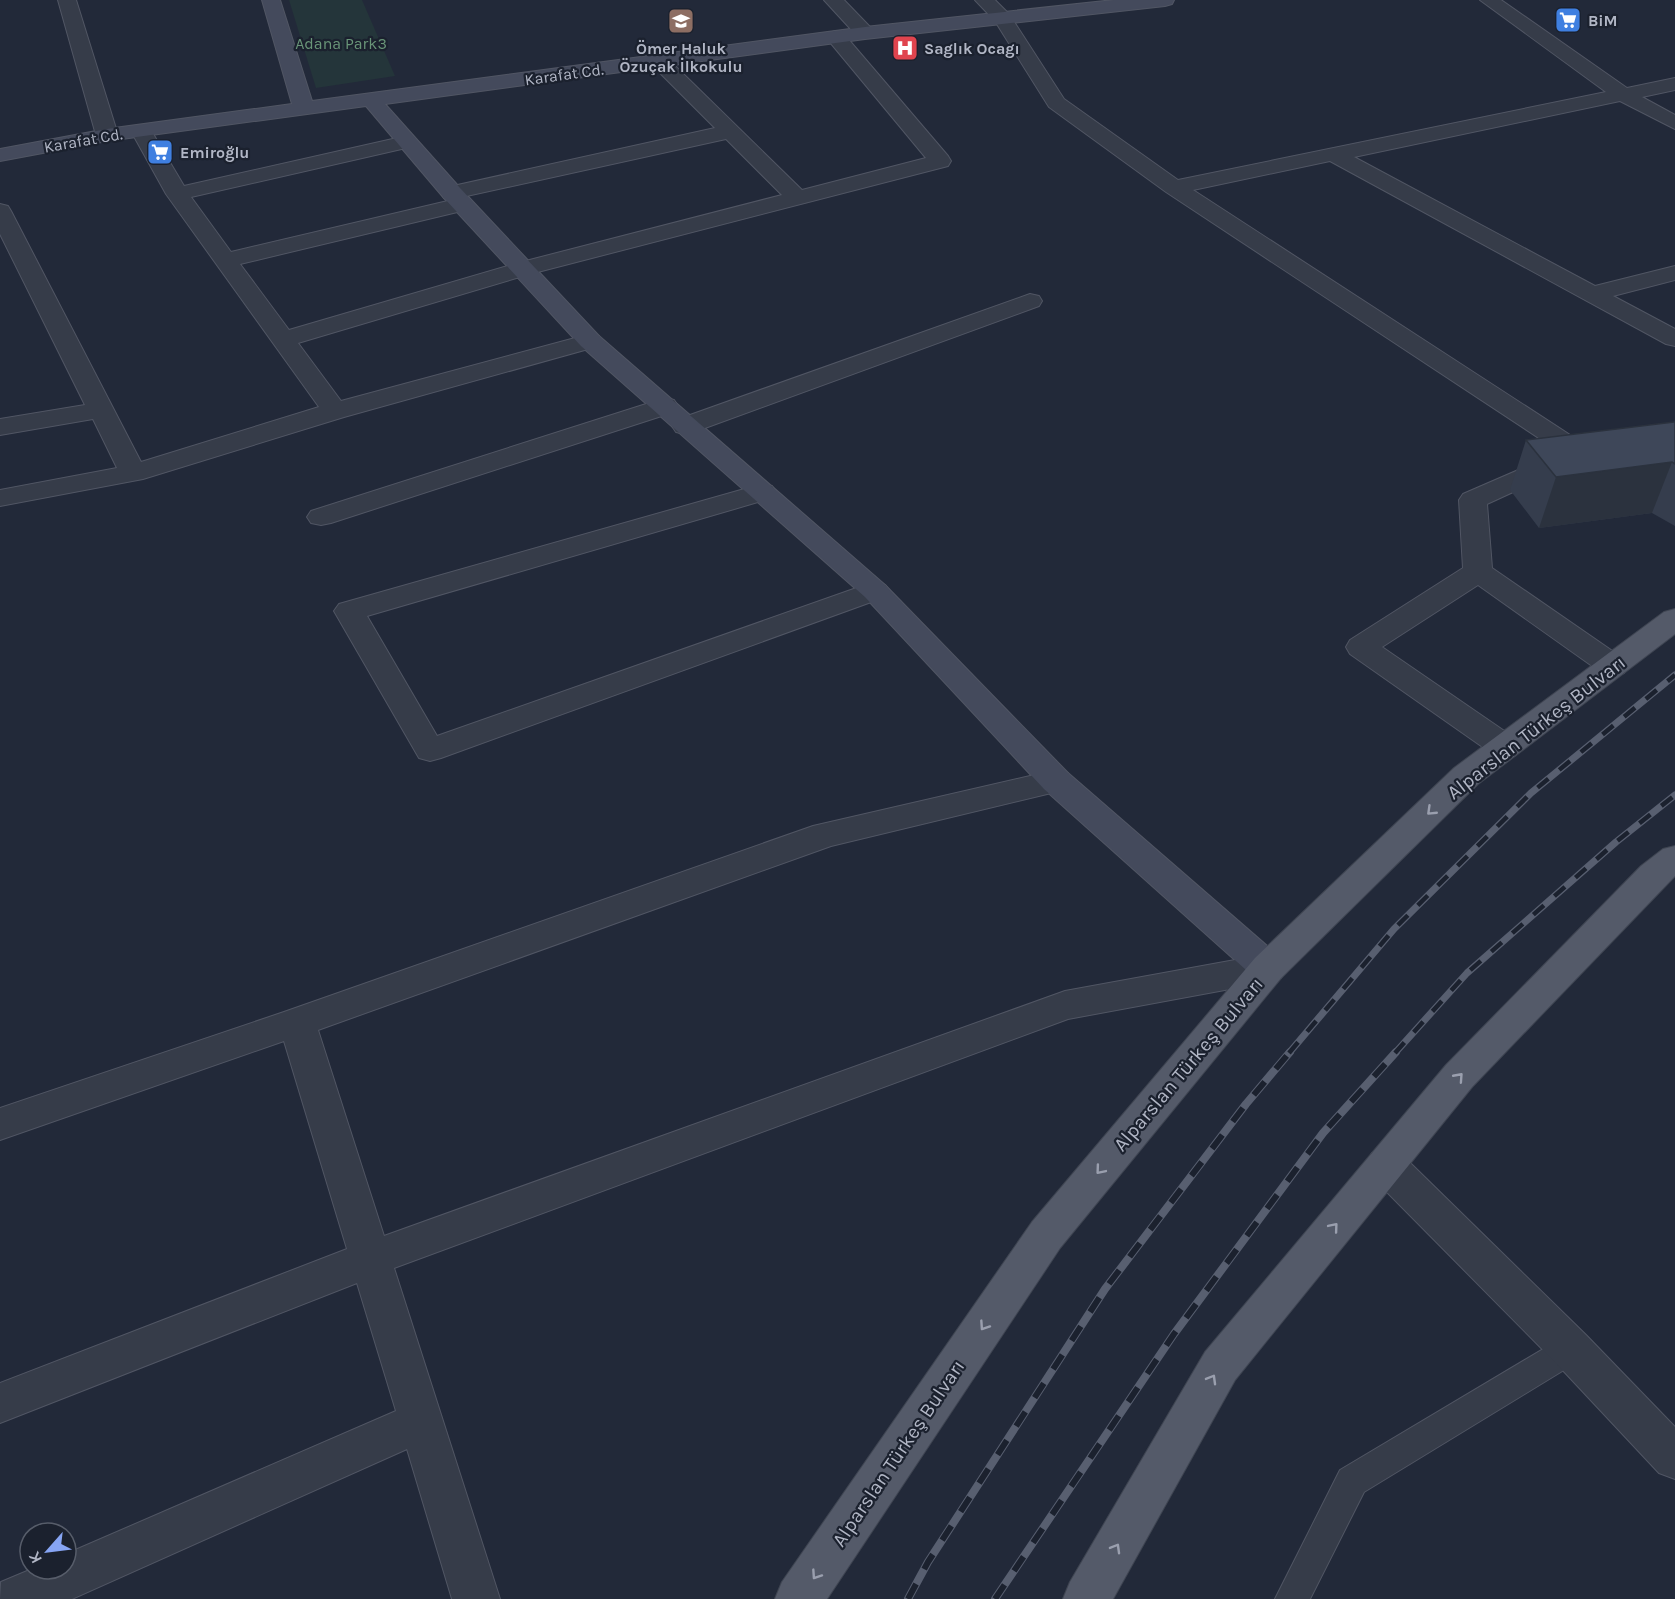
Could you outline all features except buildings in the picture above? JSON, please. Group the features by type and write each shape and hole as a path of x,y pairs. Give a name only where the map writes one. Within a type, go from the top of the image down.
{"main road":[{"path":"271,0 304,109"},
{"name":"Karafat Cd.","path":"0,155 107,135 865,33 1165,0"},
{"path":"372,101 457,199 590,341 875,591 1056,781 1268,968"},
{"name":"Alparslan Türkeş Bulvarı","path":"800,1599 1046,1235 1268,968 1466,776 1675,619"},
{"path":"1087,1599 1220,1366 1459,1076 1653,875 1675,858"}],"street":[{"path":"67,0 107,135"},
{"path":"833,0 865,33"},
{"path":"984,0 1002,18 1056,103 1174,187 1578,452 1675,490"},
{"path":"1489,0 1622,94 1675,123"},
{"path":"283,340 522,269 940,161 836,37"},
{"path":"659,61 798,198"},
{"path":"1174,187 1675,84"},
{"path":"142,131 177,194 335,411"},
{"path":"226,260 457,199 732,131"},
{"path":"177,194 406,142"},
{"path":"1331,153 1675,339"},
{"path":"0,211 133,473"},
{"path":"1593,294 1675,273"},
{"path":"686,426 1030,301"},
{"path":"0,498 133,473 335,411 590,341"},
{"path":"321,517 665,406"},
{"path":"0,427 101,410"},
{"path":"1478,572 1473,500 1578,452"},
{"path":"762,492 349,611 430,750 875,591"},
{"path":"1478,572 1613,666"},
{"path":"1478,572 1361,647 1505,747"},
{"path":"0,1124 297,1022 825,835 1056,781"},
{"path":"0,1402 370,1259 1065,1005 1268,968"},
{"path":"297,1022 476,1599"},
{"path":"1386,1165 1571,1349 1675,1458"},
{"path":"18,1599 421,1421"}],"lane":[{"path":"1292,1599 1352,1481 1571,1349"}],"green space":[{"name":"Adana Park3","path":"289,0 362,0 395,76 316,88"}],"railway":[{"path":"1289,1053 1394,929 1531,793 1675,675"},
{"path":"1395,1053 1467,973 1616,842 1675,795"},
{"path":"908,1599 928,1562 1105,1289 1246,1104 1290,1052"},
{"path":"995,1599 1174,1334 1323,1133 1396,1052"}],"place":[{"name":"BiM","path":"1568,20"},
{"name":"Ömer Haluk Özuçak İlkokulu","path":"681,21"},
{"name":"Saglık Ocagı","path":"905,48"},
{"name":"Emiroğlu","path":"160,152"}]}
